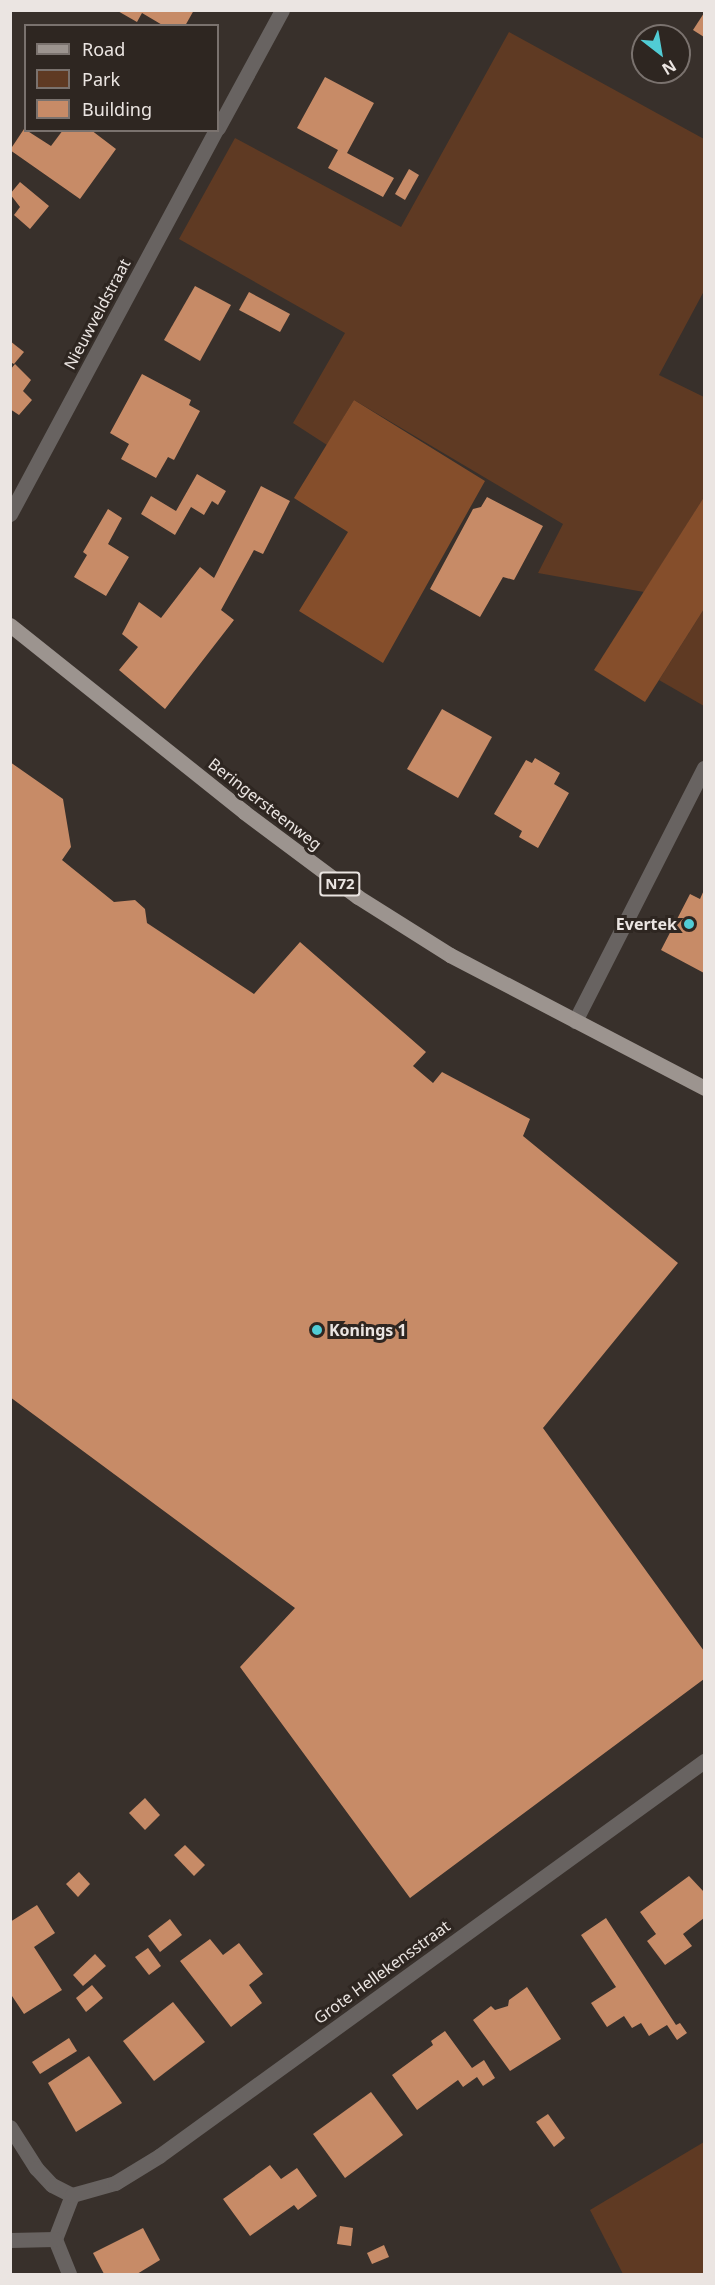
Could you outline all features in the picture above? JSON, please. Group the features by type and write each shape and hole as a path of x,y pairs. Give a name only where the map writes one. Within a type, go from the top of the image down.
{"main road":[{"name":"Beringersteenweg","path":"10,625 244,813 358,897 450,955 705,1088"}],"street":[{"name":"Nieuwveldstraat","path":"219,125 282,10"},
{"name":"Nieuwveldstraat","path":"10,514 215,132"},
{"path":"575,1021 705,768"},
{"name":"Grote Hellekensstraat","path":"72,2195 114,2183 159,2156 705,1761"},
{"path":"10,2127 36,2168 52,2185 72,2195 55,2239 69,2274"},
{"path":"10,2240 55,2239"}],"green space":[{"path":"509,32 704,139 704,291 659,375 704,397 704,497 644,592 538,573 563,524 354,400 327,445 293,423 345,333 179,239 235,138 401,227"},
{"path":"704,609 704,706 659,680"},
{"path":"704,2142 704,2274 623,2274 590,2210"}],"shaded area":[{"path":"354,400 485,481 383,663 299,611 348,532 294,498"},
{"path":"704,497 704,609 645,702 594,670"}],"building":[{"path":"116,10 194,10 186,24 161,24 142,13 137,22"},
{"path":"704,13 704,37 693,30"},
{"path":"325,77 374,103 347,153 394,178 383,197 328,168 338,150 297,128"},
{"path":"24,129 24,132 29,132 51,146 62,132 94,132 116,149 80,199 10,150"},
{"path":"409,169 419,175 405,200 395,194"},
{"path":"20,182 49,206 30,229 14,215 20,207 10,194"},
{"path":"195,286 231,305 200,361 164,340"},
{"path":"249,292 290,314 280,332 239,310"},
{"path":"10,341 24,352 14,364 10,362"},
{"path":"15,364 31,380 23,391 32,400 19,415 10,409 10,370"},
{"path":"142,374 191,400 189,405 200,411 174,460 168,457 156,478 121,459 129,444 110,433"},
{"path":"197,474 226,491 218,505 212,501 204,515 191,507 175,535 141,514 151,496 176,511"},
{"path":"261,486 290,501 263,554 254,550 221,610 234,620 165,709 119,670 138,647 122,634 139,602 161,618 200,567 214,578"},
{"path":"487,497 543,526 514,580 503,577 480,617 430,589 473,509 481,507"},
{"path":"108,509 122,518 108,544 129,557 106,596 74,577 87,555 83,552"},
{"path":"442,709 492,737 458,798 407,769"},
{"path":"535,758 560,773 554,784 569,793 538,848 519,837 522,831 494,814 526,760 532,763"},
{"name":"Konings 1","path":"10,762 63,799 71,847 62,860 114,902 135,900 145,909 147,923 254,994 300,942 426,1052 413,1066 433,1083 442,1072 530,1119 523,1136 678,1263 543,1428 704,1651 704,1679 410,1898 240,1667 295,1608 10,1397"},
{"name":"Evertek","path":"704,890 704,973 661,950 690,894 700,899"},
{"path":"145,1798 160,1815 145,1830 129,1813"},
{"path":"185,1845 205,1865 194,1876 174,1855"},
{"path":"79,1872 90,1884 78,1897 66,1884"},
{"path":"689,1876 704,1892 704,1918 683,1934 692,1946 665,1965 647,1941 656,1934 640,1912"},
{"path":"37,1905 55,1933 34,1947 62,1990 24,2014 10,1993 10,1922"},
{"path":"606,1918 676,2025 680,2023 687,2033 677,2040 667,2025 649,2036 641,2023 632,2028 624,2016 607,2027 591,2003 616,1987 581,1935"},
{"path":"170,1919 182,1935 160,1952 148,1936"},
{"path":"210,1939 223,1955 239,1943 263,1974 249,1985 262,2003 231,2027 180,1961"},
{"path":"148,1948 161,1966 149,1975 135,1957"},
{"path":"95,1954 106,1966 83,1986 73,1975"},
{"path":"92,1985 103,1998 86,2012 76,1998"},
{"path":"527,1987 561,2039 510,2071 473,2020 491,2006 495,2010 508,2006 509,2000"},
{"path":"173,2002 205,2042 154,2081 123,2041"},
{"path":"445,2031 472,2068 484,2060 495,2078 483,2086 477,2077 463,2087 458,2080 417,2110 392,2075 433,2045 431,2041"},
{"path":"69,2038 77,2051 40,2074 32,2062"},
{"path":"89,2056 122,2103 76,2132 48,2083"},
{"path":"371,2092 403,2135 345,2178 313,2134"},
{"path":"548,2114 565,2138 554,2147 536,2122"},
{"path":"270,2165 281,2179 297,2168 317,2196 298,2210 294,2205 250,2236 223,2199"},
{"path":"340,2226 353,2228 351,2246 337,2244"},
{"path":"143,2228 160,2260 137,2274 104,2274 93,2253"},
{"path":"384,2245 389,2257 372,2264 367,2253"}],"place":[{"name":"Evertek","path":"689,924"},
{"name":"Konings 1","path":"317,1330"}]}
